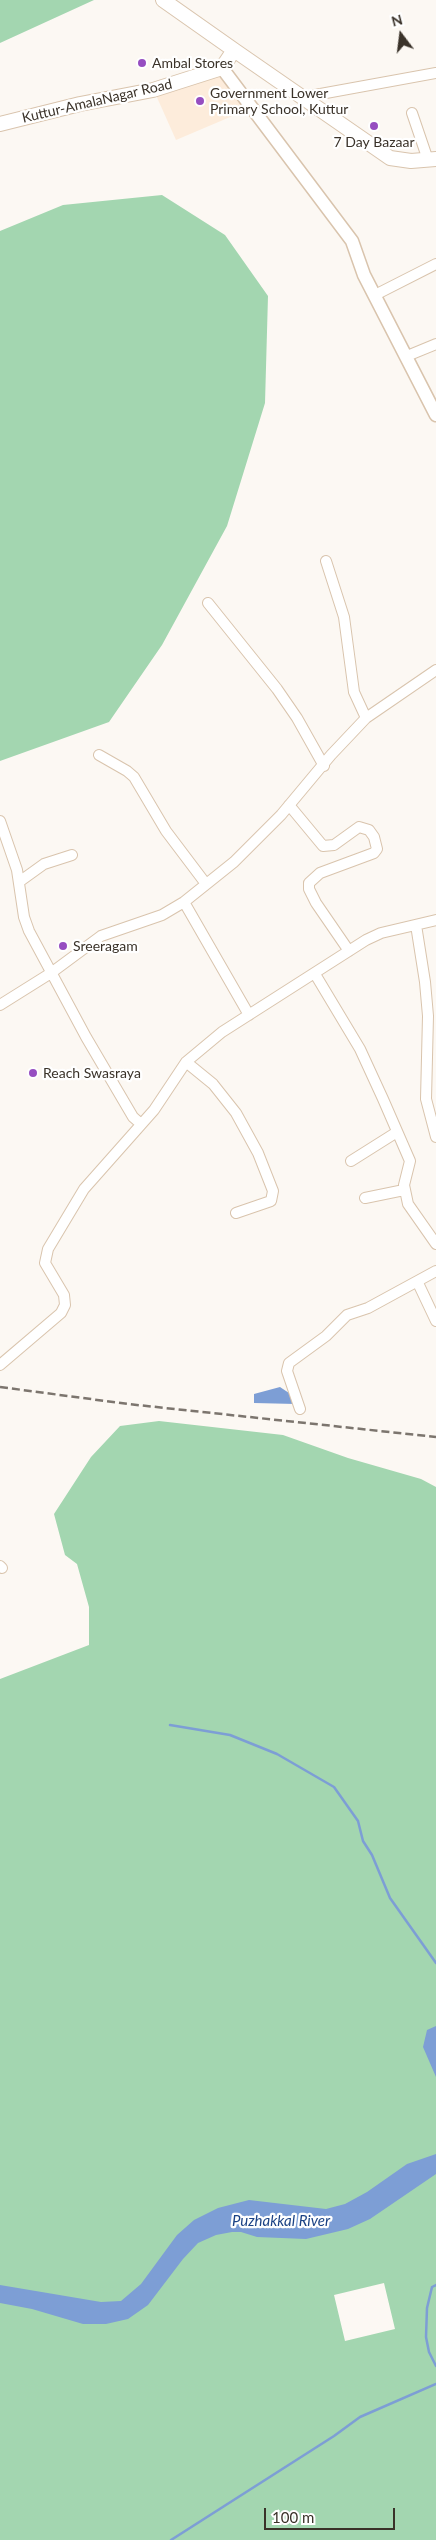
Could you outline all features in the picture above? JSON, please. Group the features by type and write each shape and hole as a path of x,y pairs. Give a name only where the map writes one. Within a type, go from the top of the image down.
{"main road":[{"path":"163,0 390,158 411,161 432,159"},
{"path":"222,68 234,50"},
{"name":"Kuttur-AmalaNagar Road","path":"0,124 80,104 153,90 222,68"}],"street":[{"path":"222,68 342,224 352,241 364,275 436,415"},
{"path":"304,97 436,73"},
{"path":"412,113 432,159"},
{"path":"374,295 436,264"},
{"path":"407,356 436,344"},
{"path":"326,561 344,616 354,692 366,718"},
{"path":"208,603 277,688 302,726 324,766"},
{"path":"0,1005 51,973 101,936 162,914 184,902 234,862 289,805 324,766 331,755 366,718 436,670"},
{"path":"99,754 134,777 160,823 206,884"},
{"path":"289,805 323,846 334,845 359,827 369,830 374,837 377,849 374,853 320,873 309,883 309,889 316,903 349,950"},
{"path":"0,821 12,851 26,924 51,973 133,1118 141,1124"},
{"path":"19,882 44,864 72,855"},
{"path":"184,902 249,1015"},
{"path":"0,1365 61,1313 65,1305 64,1294 45,1263 48,1249 84,1189 124,1146 162,1100 186,1062 222,1032 349,950 381,934 436,920"},
{"path":"416,925 425,982 431,1098 436,1137"},
{"path":"314,974 360,1049 410,1161 404,1190 408,1204 436,1244"},
{"path":"186,1062 213,1084 236,1113 258,1153 273,1192 271,1201 236,1213"},
{"path":"351,1162 397,1132"},
{"path":"365,1198 404,1190"},
{"path":"300,1409 287,1371 288,1363 326,1336 348,1315 368,1308 418,1283 436,1271"},
{"path":"418,1283 436,1321"}],"shaded area":[{"name":"Government Lower Primary School, Kuttur","path":"218,74 249,109 176,140 155,93"}],"green space":[{"path":"0,0 94,0 0,43"},
{"path":"162,195 225,235 268,296 265,403 227,526 162,645 109,722 0,761 0,231 63,205"},
{"path":"159,1421 283,1435 348,1458 421,1479 436,1487 436,2540 0,2540 0,1679 89,1645 89,1607 77,1564 65,1555 54,1514 91,1457 120,1426","holes":["384,2283 395,2329 345,2341 334,2295"]}],"water":[{"path":"280,1387 295,1397 296,1404 254,1403 254,1394"},
{"path":"436,2026 436,2077 423,2047 427,2030"},
{"name":"Puzhakkal River","path":"436,2154 436,2174 370,2219 348,2229 306,2239 257,2237 241,2232 232,2232 216,2235 198,2243 183,2259 148,2305 128,2319 106,2324 83,2324 32,2309 0,2303 0,2285 101,2302 121,2301 141,2284 177,2235 194,2220 218,2208 249,2200 326,2209 345,2204 367,2192 407,2164"}],"waterway":[{"path":"170,1725 230,1735 277,1754 334,1787 358,1821 363,1841 372,1855 390,1898 436,1963"},
{"path":"436,2285 432,2287 427,2308 426,2337 429,2352 436,2366"},
{"path":"171,2540 334,2436 360,2417 436,2384"}],"railway":[{"path":"0,1387 128,1404 436,1437"}],"place":[{"name":"Ambal Stores","path":"142,63"},
{"name":"Government Lower Primary School, Kuttur","path":"200,101"},
{"name":"7 Day Bazaar","path":"374,126"},
{"name":"Sreeragam","path":"63,946"},
{"name":"Reach Swasraya","path":"33,1073"}]}
